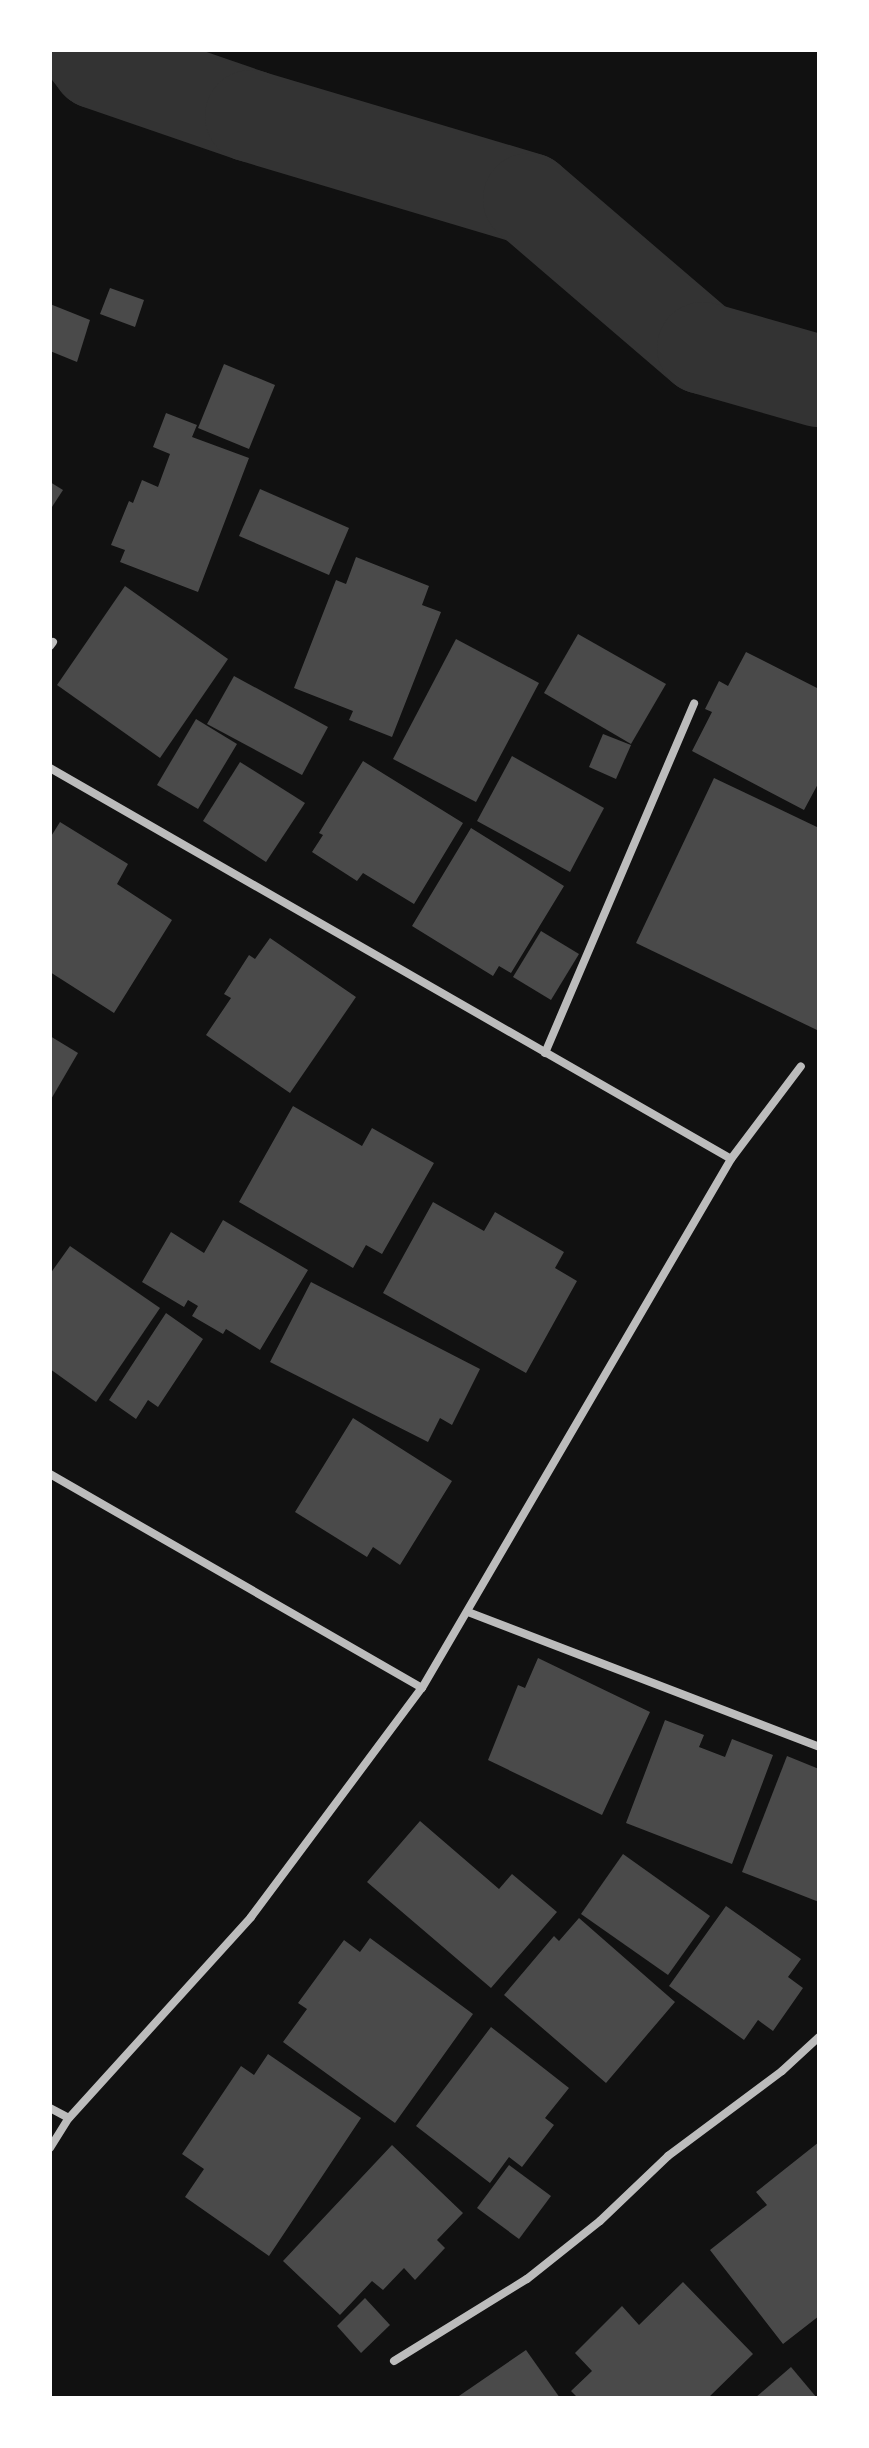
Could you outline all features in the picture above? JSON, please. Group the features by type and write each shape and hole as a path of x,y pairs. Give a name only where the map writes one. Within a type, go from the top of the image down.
{"street":[{"path":"545,1053 694,703"},
{"path":"50,768 731,1159"},
{"path":"50,2148 69,2118 251,1917 422,1688 731,1159 801,1066"},
{"path":"50,1474 422,1688"},
{"path":"468,1612 819,1747"},
{"path":"394,2361 527,2279 600,2221 668,2156 782,2071 819,2037"},
{"path":"50,2108 69,2118"}],"building":[{"path":"110,288 144,300 135,327 100,314"},
{"path":"50,304 90,320 77,362 50,351"},
{"path":"224,364 275,385 249,449 198,428"},
{"path":"166,413 197,425 192,437 249,458 198,592 120,562 125,550 111,545 129,501 133,503 142,480 158,487 170,454 153,447"},
{"path":"50,482 63,490 50,510"},
{"path":"260,489 349,528 329,575 239,536"},
{"path":"356,557 429,586 422,605 441,612 392,737 349,720 353,711 294,688 336,580 346,584"},
{"path":"125,586 228,659 160,758 57,685"},
{"path":"578,634 666,684 631,744 544,693"},
{"path":"456,639 539,683 476,802 393,759"},
{"path":"746,652 819,689 819,782 804,810 692,751 712,712 705,709 719,681 728,686"},
{"path":"234,676 328,727 302,775 207,724"},
{"path":"196,719 237,744 198,809 157,785"},
{"path":"603,734 631,745 616,779 589,767"},
{"path":"512,756 604,808 570,872 477,821"},
{"path":"363,761 463,823 414,904 363,873 357,881 312,852 323,835 319,833"},
{"path":"240,762 305,803 266,862 203,821"},
{"path":"714,778 819,828 817,1030 636,943"},
{"path":"60,822 128,864 117,884 172,920 114,1013 50,972 50,838"},
{"path":"471,828 564,886 511,973 499,966 493,976 412,926"},
{"path":"541,931 579,954 551,1000 513,977"},
{"path":"270,938 356,997 290,1093 206,1035 231,998 224,994 249,955 255,959"},
{"path":"50,1036 78,1053 50,1101"},
{"path":"293,1106 362,1146 372,1128 434,1163 382,1254 366,1245 353,1268 239,1202"},
{"path":"433,1202 484,1231 495,1212 564,1252 555,1268 577,1281 526,1373 383,1293"},
{"path":"223,1220 308,1270 260,1350 226,1329 223,1334 192,1316 198,1306 188,1300 184,1307 142,1282 171,1232 204,1253"},
{"path":"70,1246 160,1308 96,1402 50,1369 50,1274"},
{"path":"311,1282 480,1369 452,1425 440,1418 428,1442 270,1362"},
{"path":"166,1313 203,1339 158,1407 148,1400 136,1419 109,1400"},
{"path":"353,1418 452,1481 400,1565 373,1547 367,1557 295,1512"},
{"path":"538,1658 650,1712 602,1815 488,1760 518,1685 525,1688"},
{"path":"665,1720 704,1735 699,1747 725,1757 732,1739 773,1755 732,1864 626,1823"},
{"path":"787,1756 819,1769 819,1902 742,1872"},
{"path":"420,1821 499,1889 512,1874 557,1912 491,1988 367,1882"},
{"path":"623,1854 710,1916 668,1975 581,1914"},
{"path":"726,1906 801,1959 788,1977 803,1988 773,2031 758,2020 744,2040 669,1986"},
{"path":"579,1918 675,2002 606,2083 504,1995 554,1936 559,1941"},
{"path":"370,1938 473,2014 395,2123 283,2042 307,2009 298,2003 344,1940 360,1952"},
{"path":"491,2027 569,2088 545,2118 554,2125 522,2167 509,2157 490,2183 416,2126"},
{"path":"268,2054 361,2118 269,2256 185,2197 204,2169 182,2154 241,2066 254,2075"},
{"path":"819,2142 819,2316 783,2344 710,2250 767,2205 756,2192"},
{"path":"392,2145 463,2213 437,2240 445,2248 415,2280 404,2268 383,2290 372,2281 340,2315 283,2261"},
{"path":"509,2165 551,2196 519,2239 477,2208"},
{"path":"683,2282 753,2354 708,2398 578,2398 571,2391 592,2371 575,2353 622,2306 639,2325"},
{"path":"365,2298 390,2325 361,2353 337,2326"},
{"path":"526,2350 560,2398 456,2398"},
{"path":"791,2367 817,2398 755,2398"}],"waterway":[{"path":"87,50 97,63 251,116 529,199 703,348 819,381"}]}
